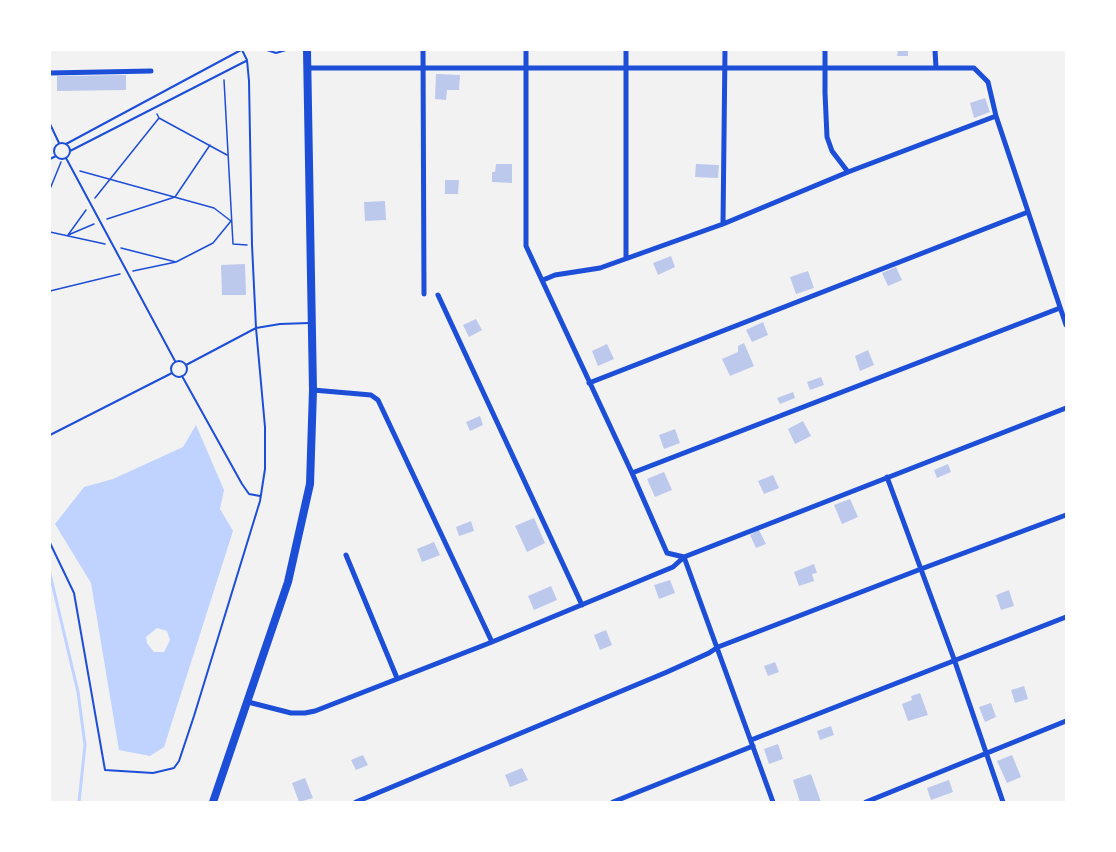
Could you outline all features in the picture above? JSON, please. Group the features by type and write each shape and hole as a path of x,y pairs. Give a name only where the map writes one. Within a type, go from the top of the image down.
{"main road":[{"path":"213,802 288,582 310,484 313,390 307,50"}],"street":[{"path":"423,50 424,294"},
{"path":"526,50 526,246 667,553 684,557"},
{"path":"626,50 626,258"},
{"path":"723,224 725,50"},
{"path":"825,50 828,137 832,151 848,172"},
{"path":"935,50 936,68"},
{"path":"307,68 825,70 974,68 988,82 996,116 1066,325"},
{"path":"50,73 151,71"},
{"path":"543,280 555,275 600,268 723,224 848,172 996,116"},
{"path":"589,383 1028,212"},
{"path":"438,295 582,605"},
{"path":"632,473 1060,308"},
{"path":"313,390 371,395 378,400 492,642"},
{"path":"248,702 291,713 305,713 582,605 673,567 684,557 1066,408"},
{"path":"887,477 1003,802"},
{"path":"356,802 678,667 718,647 1066,515"},
{"path":"346,555 397,678"},
{"path":"684,557 773,802"},
{"path":"613,802 954,660 1066,617"},
{"path":"866,802 1066,721"}],"lane":[{"path":"50,543 74,593 105,770 153,773 174,768 179,761 261,497 265,468 265,427 256,328 252,245 247,60 242,50 66,144 59,143"},
{"path":"267,50 276,53 286,50"},
{"path":"64,158 70,152 247,60"},
{"path":"50,123 59,143"},
{"path":"55,147 59,143"},
{"path":"66,144 70,152"},
{"path":"50,145 55,147"},
{"path":"55,147 56,156"},
{"path":"50,159 56,156 64,158 71,168 175,361"},
{"path":"186,365 256,328 280,324 312,323"},
{"path":"175,361 186,365"},
{"path":"175,361 171,365 172,373 177,377 182,376 187,370 186,365"},
{"path":"50,435 172,373"},
{"path":"182,376 242,484 249,494 261,497"}],"path":[{"path":"223,73 233,244 252,245"},
{"path":"154,108 159,118 227,155"},
{"path":"68,236 107,180 159,118"},
{"path":"68,236 100,221 175,197 210,146"},
{"path":"50,189 64,158"},
{"path":"71,168 107,180 214,208 231,221"},
{"path":"50,291 176,262 213,243 231,221"},
{"path":"50,232 176,262"}],"water":[{"path":"196,425 224,490 220,509 233,531 164,747 150,756 119,750 91,583 55,524 84,487 113,479 183,447","holes":["157,628 167,631 170,640 164,652 154,652 147,643 146,637"]}],"building":[{"path":"898,50 908,50 908,56 897,56"},
{"path":"436,74 460,75 459,90 447,90 446,100 435,99"},
{"path":"126,75 126,90 57,91 57,76"},
{"path":"985,98 990,112 974,118 970,103"},
{"path":"496,164 512,164 512,183 492,182 492,172 495,172"},
{"path":"696,164 719,165 718,178 695,177"},
{"path":"445,180 459,180 458,194 445,194"},
{"path":"385,201 386,220 365,221 364,202"},
{"path":"671,256 675,267 658,275 653,263"},
{"path":"245,264 246,295 222,295 221,265"},
{"path":"896,267 902,280 888,286 882,273"},
{"path":"808,271 814,288 796,294 790,277"},
{"path":"476,319 482,330 469,337 463,325"},
{"path":"763,322 768,335 752,342 746,330"},
{"path":"744,343 754,366 730,376 722,359 738,352 738,346"},
{"path":"607,344 614,359 598,366 592,351"},
{"path":"868,350 874,365 860,371 855,356"},
{"path":"821,377 824,385 810,390 807,382"},
{"path":"793,392 795,398 780,404 777,398"},
{"path":"480,416 483,425 470,431 466,422"},
{"path":"803,421 811,436 795,444 788,429"},
{"path":"675,429 680,443 664,449 659,435"},
{"path":"948,464 951,472 937,478 934,470"},
{"path":"664,472 672,490 655,497 647,479"},
{"path":"773,475 779,488 764,494 758,481"},
{"path":"850,499 858,517 842,524 834,505"},
{"path":"534,518 545,543 527,552 515,526"},
{"path":"471,521 474,531 459,536 456,527"},
{"path":"759,530 766,544 756,548 750,535"},
{"path":"434,542 440,555 422,562 417,549"},
{"path":"814,564 817,573 812,574 814,581 799,586 794,572"},
{"path":"670,580 675,593 659,599 654,585"},
{"path":"551,586 557,600 534,610 528,596"},
{"path":"1009,590 1014,606 1001,610 996,595"},
{"path":"606,630 612,645 600,650 594,635"},
{"path":"775,662 779,672 768,676 764,666"},
{"path":"1024,686 1028,699 1015,703 1011,690"},
{"path":"920,693 928,715 908,721 902,704 912,700 911,696"},
{"path":"991,703 996,717 985,722 979,707"},
{"path":"831,726 834,735 820,740 817,731"},
{"path":"778,744 783,759 769,764 764,749"},
{"path":"363,755 368,765 356,770 351,760"},
{"path":"1012,755 1021,777 1007,783 997,761"},
{"path":"522,768 528,780 510,787 505,775"},
{"path":"811,774 821,802 800,802 793,780"},
{"path":"305,778 313,798 299,802 292,783"},
{"path":"949,780 953,792 931,800 927,788"}],"waterway":[{"path":"50,574 78,692 85,745 79,802"}]}
